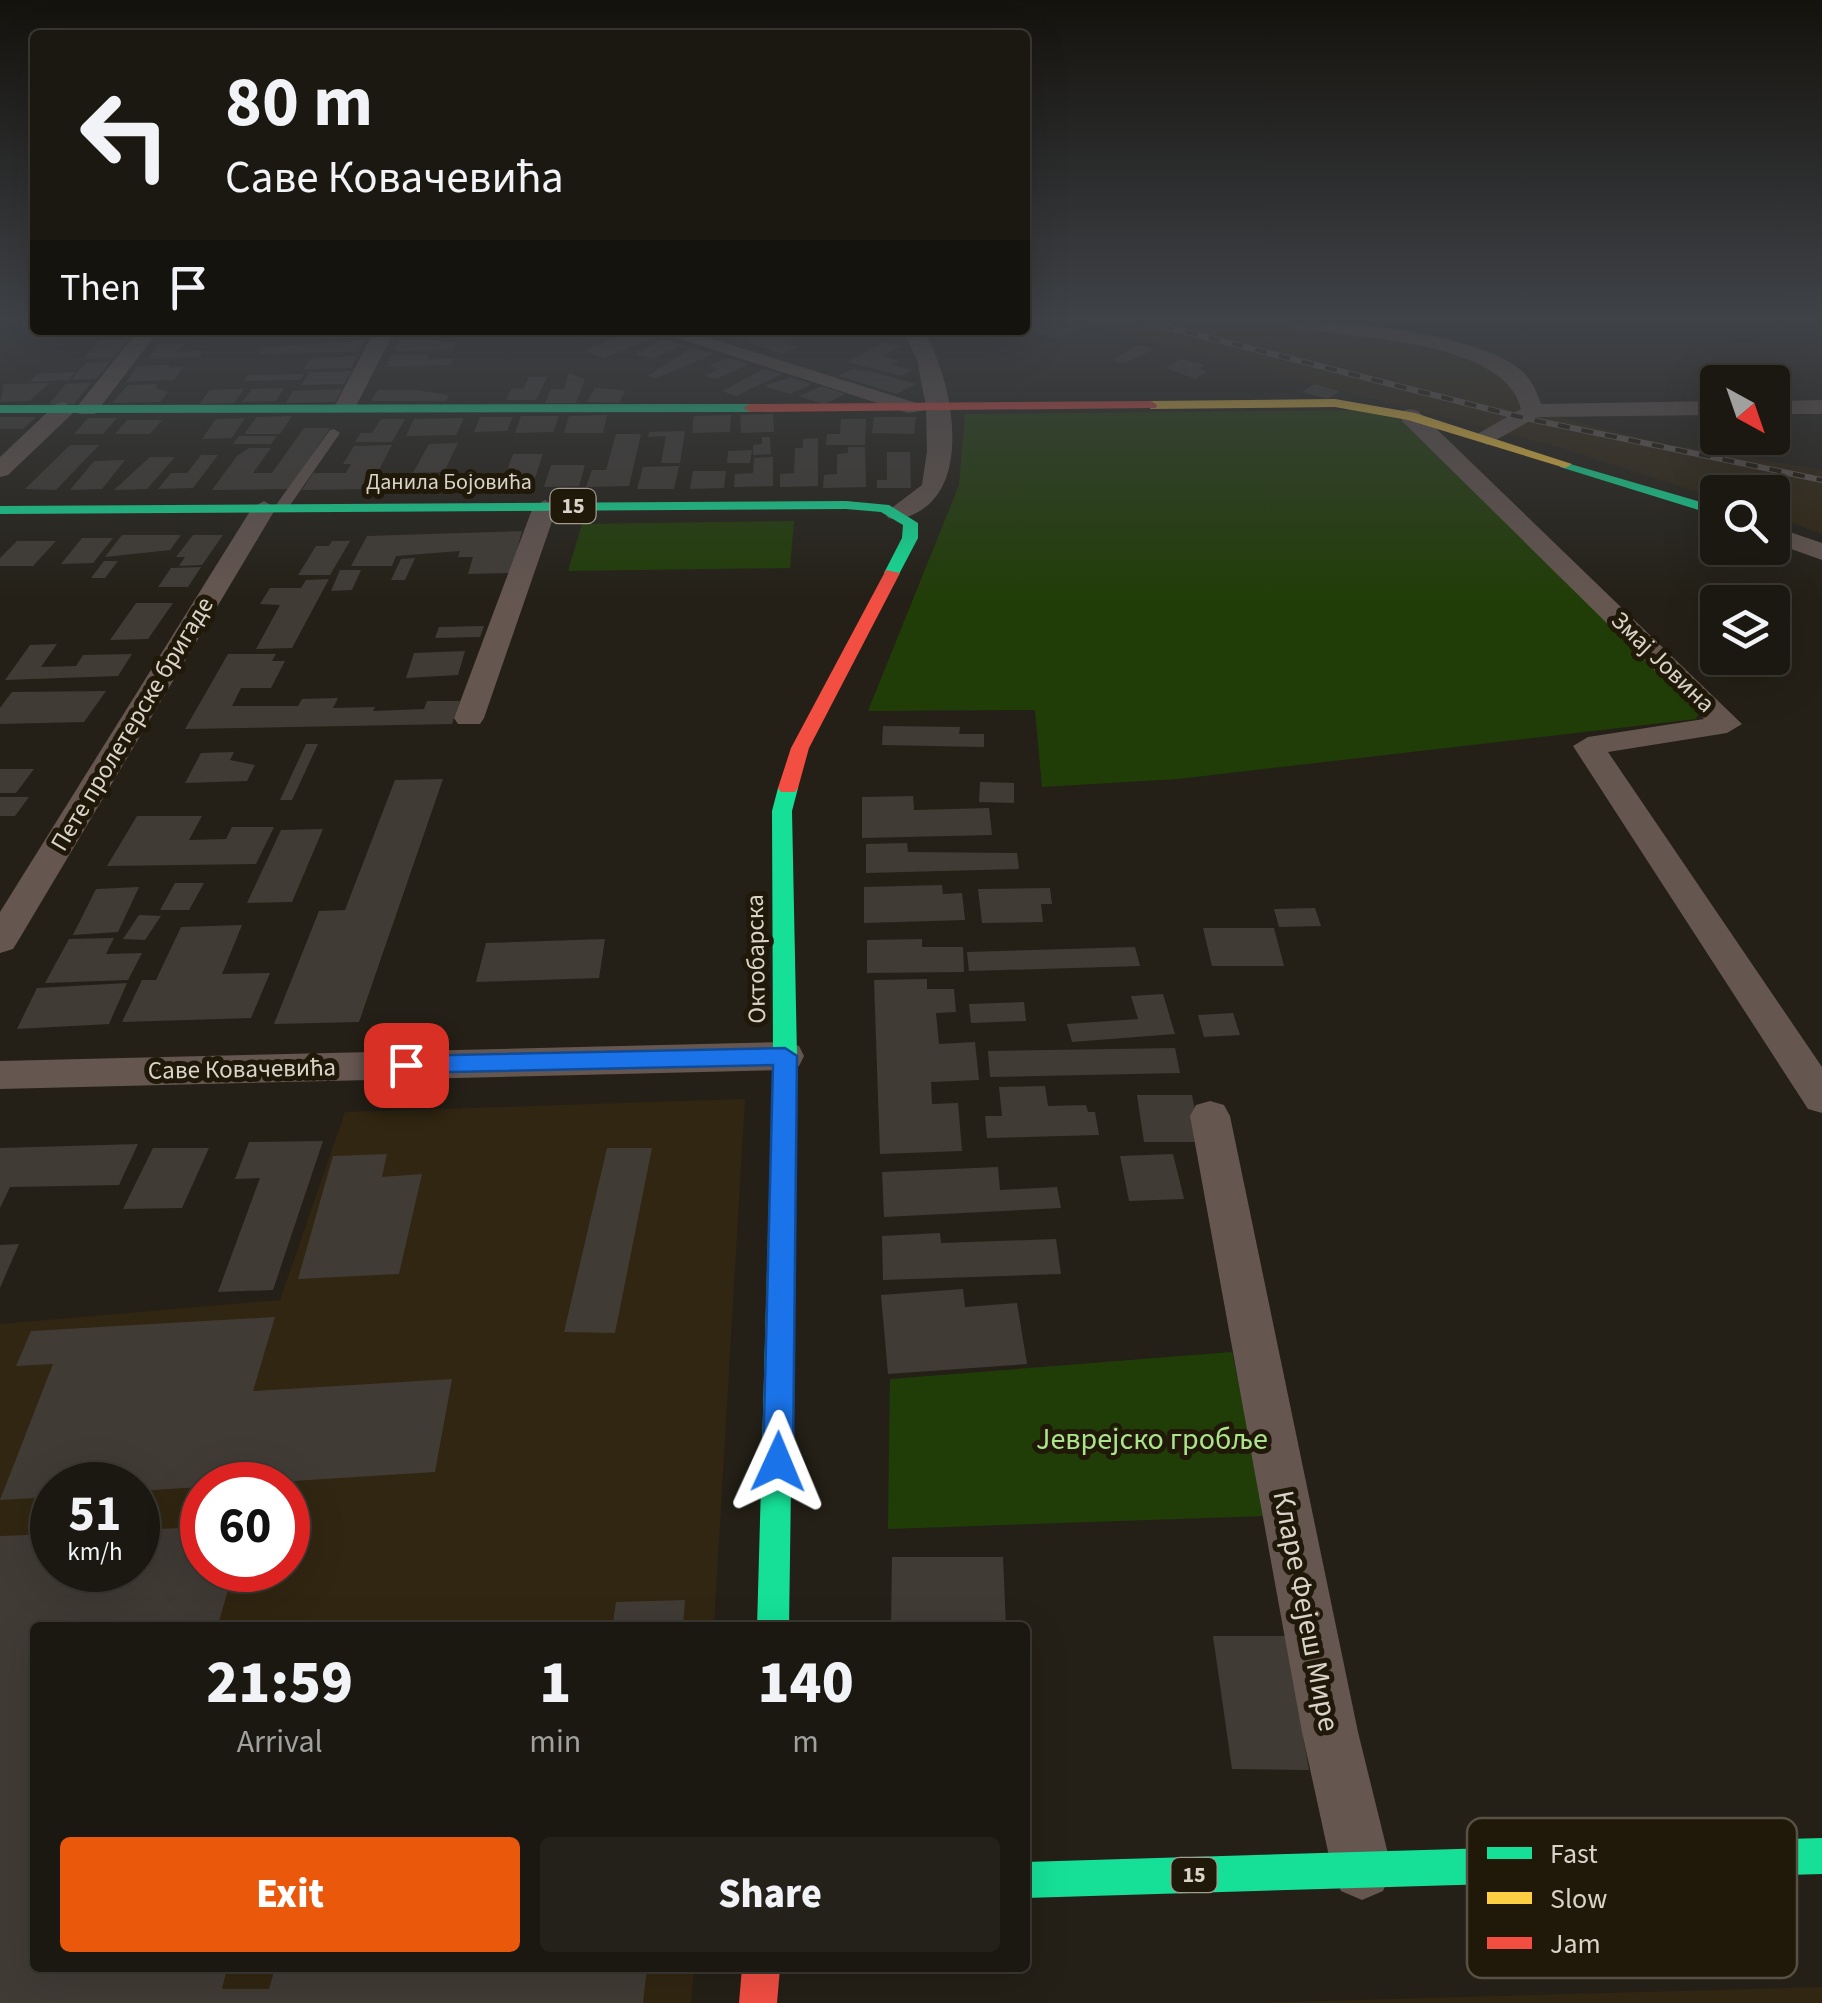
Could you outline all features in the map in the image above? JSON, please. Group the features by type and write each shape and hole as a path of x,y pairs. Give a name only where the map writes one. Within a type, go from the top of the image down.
{"main road":[{"path":"1399,413 1700,506"},
{"name":"Данила Бојовића","path":"0,510 846,505 897,513"},
{"name":"Октобарска","path":"773,1622 785,1056 786,787 800,748 910,538 914,528 897,513"},
{"name":"15","path":"1797,1857 1822,1856"},
{"name":"15","path":"1030,1880 1467,1867"},
{"path":"758,2003 761,1972"}],"street":[{"path":"0,470 70,413"},
{"path":"897,513 934,487 927,413"},
{"path":"1487,438 1528,413"},
{"name":"Змај Јовина","path":"1410,416 1727,724 1588,746 1822,1098"},
{"path":"469,718 545,506"},
{"name":"Пете пролетерске бригаде","path":"0,941 272,508"},
{"path":"1790,540 1822,552"},
{"name":"Саве Ковачевића","path":"0,1075 785,1056"},
{"name":"Кларе Фејеш Мире","path":"1210,1116 1330,1732 1362,1870"}],"lane":[{"path":"272,508 334,433"}],"shaded area":[{"path":"1429,413 1543,413 1700,449 1700,455 1733,455 1822,470 1822,534 1790,522 1790,475 1700,475 1700,493 1558,447"},
{"path":"745,1099 714,1622 30,1622 30,1972 694,1972 691,2003 0,2003 0,1324 280,1300 345,1112"},
{"path":"1822,1987 1822,2003 1251,2003"}],"green space":[{"path":"1379,413 1408,421 1701,708 1696,719 1178,779 1042,787 1035,710 868,711 959,485 965,414"},
{"path":"794,521 790,568 568,571 582,524"},
{"name":"Јеврејско гробље","path":"1232,1352 1266,1516 888,1529 890,1379"}],"building":[{"path":"773,414 774,432 741,433 740,415"},
{"path":"607,415 603,433 564,433 569,416"},
{"path":"731,415 730,432 692,433 694,416"},
{"path":"292,416 280,434 244,434 257,417"},
{"path":"521,416 559,416 553,432 515,433"},
{"path":"0,417 36,417 23,429 0,429"},
{"path":"480,417 513,417 507,431 474,432"},
{"path":"874,417 916,417 914,434 872,433"},
{"path":"88,418 117,418 103,434 74,434"},
{"path":"245,418 232,438 202,439 216,419"},
{"path":"464,418 456,435 406,436 414,419"},
{"path":"381,419 405,419 392,442 355,442 361,433 372,433"},
{"path":"841,419 866,419 865,445 826,445 827,434 840,434"},
{"path":"127,420 162,420 150,434 115,434"},
{"path":"304,428 330,428 289,489 212,490 237,456 249,448 271,448 253,473 272,473"},
{"path":"685,431 680,463 661,463 666,436 648,437 649,432"},
{"path":"616,434 641,434 629,486 586,487 592,470 606,470"},
{"path":"239,436 277,436 271,444 233,444"},
{"path":"762,437 770,437 771,454 753,455 753,445 762,444"},
{"path":"818,438 818,486 780,487 780,474 794,473 795,448 803,448 803,439"},
{"path":"458,443 444,472 413,473 429,444"},
{"path":"70,445 99,445 56,490 25,489"},
{"path":"392,445 369,489 302,490 313,473 346,473 351,464 343,464 354,446"},
{"path":"848,447 865,447 866,487 823,488 824,475 837,474 837,454 848,453"},
{"path":"752,450 750,463 727,463 728,451"},
{"path":"887,452 910,452 911,488 877,488 877,480 887,480"},
{"path":"513,454 543,454 532,487 488,488 493,476 505,476"},
{"path":"201,455 218,455 193,488 158,489 171,473 187,473"},
{"path":"150,457 175,457 147,489 114,490"},
{"path":"773,457 773,486 734,487 735,474 753,473 754,458"},
{"path":"125,460 102,489 70,490 94,461"},
{"path":"551,465 585,465 579,486 544,487"},
{"path":"679,466 674,489 637,489 643,467"},
{"path":"693,471 726,471 724,488 690,489"},
{"path":"522,531 511,573 468,574 473,557 458,557 460,551 396,556 392,566 351,566 367,536"},
{"path":"122,535 181,535 170,550 105,557"},
{"path":"193,535 223,535 202,565 179,566 185,557 176,557"},
{"path":"82,538 113,538 93,563 61,564"},
{"path":"17,541 56,541 33,566 0,566 0,558"},
{"path":"332,541 350,541 330,575 298,575 316,546 329,546"},
{"path":"415,558 405,580 391,580 401,559"},
{"path":"104,561 118,561 105,578 91,578"},
{"path":"201,567 188,587 158,587 171,568"},
{"path":"340,570 361,570 352,590 331,591"},
{"path":"329,579 292,648 256,649 280,605 260,604 270,588 301,588 306,580"},
{"path":"136,603 173,603 148,639 110,640"},
{"path":"484,626 480,637 435,638 439,627"},
{"path":"57,644 41,667 76,666 83,655 132,654 118,676 5,680 30,645"},
{"path":"465,651 458,675 406,678 414,653"},
{"path":"228,654 276,654 272,661 285,661 271,688 241,688 232,706 298,706 302,699 338,698 333,708 375,707 373,711 424,709 427,701 460,701 452,724 185,729"},
{"path":"106,691 84,722 0,724 0,708 12,692"},
{"path":"883,726 960,727 959,734 984,734 984,747 882,745"},
{"path":"306,744 318,744 292,800 280,800"},
{"path":"234,752 230,760 255,765 247,781 185,783 201,753"},
{"path":"0,769 34,769 16,793 0,793"},
{"path":"443,779 359,1022 274,1024 319,911 345,910 395,780"},
{"path":"980,782 1014,783 1014,803 979,802"},
{"path":"913,796 914,810 989,808 992,835 862,838 862,797"},
{"path":"0,797 29,797 15,816 0,816"},
{"path":"137,816 202,816 189,840 226,839 232,827 274,827 256,864 107,866"},
{"path":"323,829 292,902 247,903 281,830"},
{"path":"907,843 908,852 1017,853 1019,869 866,873 866,844"},
{"path":"175,883 204,883 189,910 160,910"},
{"path":"942,885 943,894 962,893 965,920 864,923 864,887"},
{"path":"139,887 118,932 73,935 96,889"},
{"path":"1050,888 1052,904 1041,904 1043,922 982,923 978,889"},
{"path":"1315,908 1321,926 1279,927 1274,909"},
{"path":"139,915 161,916 145,940 123,939"},
{"path":"242,925 222,974 270,973 251,1018 122,1022 142,980 156,980 181,927"},
{"path":"1203,928 1274,928 1284,966 1212,966"},
{"path":"114,938 106,954 142,953 128,980 45,983 69,939"},
{"path":"605,939 599,978 476,982 486,943"},
{"path":"922,939 922,947 963,947 964,972 867,973 867,940"},
{"path":"1135,947 1140,966 969,971 967,952"},
{"path":"927,979 927,989 954,989 956,1012 936,1013 939,1044 975,1042 979,1080 931,1082 932,1104 958,1103 962,1151 880,1154 874,980"},
{"path":"127,983 109,1024 17,1029 37,988"},
{"path":"1163,994 1175,1034 1072,1042 1067,1024 1138,1019 1131,996"},
{"path":"1024,1002 1026,1021 971,1023 969,1004"},
{"path":"1233,1013 1240,1035 1204,1037 1198,1015"},
{"path":"1175,1048 1180,1073 990,1077 988,1051"},
{"path":"1045,1086 1048,1106 1086,1105 1088,1112 1095,1112 1099,1135 987,1138 985,1116 1002,1116 999,1087"},
{"path":"1137,1095 1192,1095 1201,1142 1144,1142"},
{"path":"323,1141 273,1290 218,1292 260,1178 235,1179 249,1142"},
{"path":"138,1144 119,1185 10,1187 0,1208 0,1148"},
{"path":"153,1148 209,1148 182,1208 123,1209"},
{"path":"607,1148 652,1148 615,1333 564,1332"},
{"path":"387,1154 382,1177 422,1174 399,1274 298,1279 333,1156"},
{"path":"1173,1154 1184,1199 1129,1201 1120,1156"},
{"path":"998,1167 1000,1190 1057,1187 1061,1208 884,1217 882,1172"},
{"path":"940,1233 941,1243 1056,1239 1061,1274 883,1280 882,1236"},
{"path":"19,1244 0,1288 0,1245"},
{"path":"963,1289 965,1307 1017,1303 1027,1364 888,1374 881,1295"},
{"path":"275,1317 253,1391 452,1379 435,1472 310,1480 310,1462 180,1462 180,1488 160,1490 160,1462 30,1462 30,1498 0,1500 53,1364 16,1366 31,1331"},
{"path":"180,1528 180,1592 228,1592 219,1622 30,1622 30,1972 226,1972 222,1989 269,1989 274,1972 647,1972 643,2003 0,2003 0,1536 30,1535 30,1592 160,1592 160,1529"},
{"path":"892,1557 1003,1557 1006,1622 891,1622"},
{"path":"685,1600 683,1622 613,1622 616,1602"},
{"path":"1213,1636 1286,1636 1309,1770 1232,1769"}],"railway":[{"path":"1506,413 1822,480"}],"traffic: fast":[{"path":"1565,464 1700,506"},
{"path":"0,510 846,505 884,508 911,523 910,538 892,573"},
{"path":"773,1622 785,1056 782,811 788,788"},
{"path":"1797,1857 1822,1856"},
{"path":"1030,1880 1467,1867"}],"traffic: slow":[{"path":"1395,413 1565,464"}],"traffic: jam":[{"path":"788,788 800,748 892,573"},
{"path":"758,2003 761,1972"}],"route":[{"path":"406,1065 785,1056 778,1462"}]}
